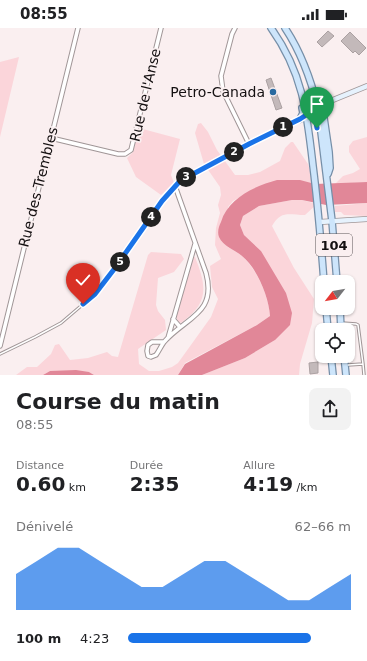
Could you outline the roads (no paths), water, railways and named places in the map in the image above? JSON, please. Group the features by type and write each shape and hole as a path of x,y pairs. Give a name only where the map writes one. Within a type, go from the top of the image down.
{"main road":[{"path":"271,28 279,40 293,74 302,106 303,113 300,119"},
{"name":"104","path":"285,28 306,68 313,89 312,111 315,178 324,275"},
{"path":"279,40 288,47 297,66 312,111 322,167 327,176"},
{"path":"327,176 330,168 323,112 328,102"},
{"name":"104","path":"327,176 336,275"},
{"path":"340,315 341,323"},
{"path":"332,363 333,375"},
{"path":"345,363 346,375"}],"street":[{"name":"Rue des Trembles","path":"0,346 30,218 78,28"},
{"name":"Rue de l'Anse","path":"51,138 118,154 125,154 131,150 161,28"},
{"path":"235,28 221,76 223,91 249,144"},
{"path":"312,111 328,102 367,86"},
{"path":"164,342 152,342 148,345 148,356 156,356 164,342 202,308 209,292 206,272 175,186"},
{"path":"320,222 367,219"},
{"path":"167,339 195,243"},
{"path":"173,319 180,327"}],"lane":[{"path":"0,354 61,323 95,294 162,201 180,181 300,119 312,111"},
{"path":"355,324 358,325 364,375"},
{"path":"345,366 363,364"}],"place":[{"name":"Petro-Canada","path":"273,92"}]}
